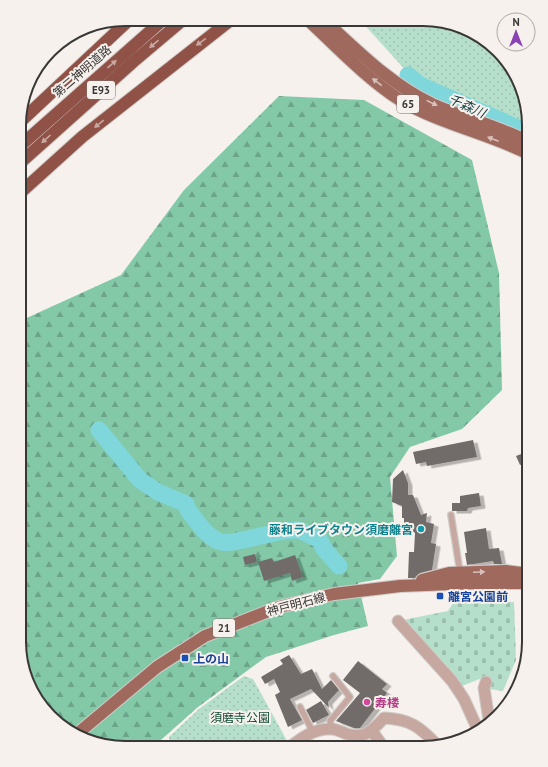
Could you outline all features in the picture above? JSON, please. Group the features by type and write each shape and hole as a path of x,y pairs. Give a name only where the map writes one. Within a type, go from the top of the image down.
{"highway":[{"path":"27,116 123,26"},
{"name":"第二神明道路","path":"26,141 156,26"},
{"name":"E93","path":"26,158 176,26"},
{"path":"26,188 82,137 223,26"}],"main road":[{"name":"65","path":"314,26 364,72 400,99 429,114 522,151"},
{"name":"65","path":"331,26 375,66 409,91 447,110 522,139"},
{"path":"400,586 449,573 506,571 522,573"},
{"path":"477,583 493,588 522,591"},
{"name":"神戸明石線","path":"81,730 157,667 205,636 278,606 334,594 400,586 522,583"}],"street":[{"path":"398,621 452,681 464,699 476,725"},
{"path":"486,682 484,688 488,716"},
{"path":"297,741 313,732 332,729 357,736 372,731 384,718 396,718 421,728 433,740"},
{"path":"372,731 379,741"}],"lane":[{"path":"452,515 460,573"},
{"path":"332,729 330,721 350,697 333,676"},
{"path":"300,707 313,732"}],"green space":[{"path":"365,26 423,26 448,29 472,39 483,46 502,65 512,81 519,100 522,130 419,85"},
{"path":"279,96 364,100 472,160 499,273 502,390 462,429 410,447 390,477 397,556 380,579 358,583 368,626 334,635 266,657 198,707 160,741 112,740 100,738 76,728 60,716 43,697 36,686 28,661 26,648 26,318 121,275 184,190"},
{"path":"514,602 516,660 503,691 489,689 487,676 462,686 403,620 448,611 453,603"},
{"name":"須磨寺公園","path":"244,676 253,679 287,741 169,741 169,737 199,709"}],"building":[{"path":"473,440 477,457 427,466 426,462 416,464 413,452"},
{"path":"522,454 522,464 520,465 516,456"},
{"name":"藤和ライブタウン須磨離宮","path":"403,470 408,483 408,495 413,495 421,515 427,513 426,522 434,524 431,543 436,544 432,570 420,573 415,578 408,578 409,552 414,552 415,533 404,524 404,518 402,518 402,506 392,502 393,479"},
{"path":"479,493 481,506 468,508 467,511 452,511 452,503 460,503 460,496"},
{"path":"486,528 489,549 499,548 502,564 494,564 493,561 467,565 464,532"},
{"path":"255,554 257,562 245,565 243,557"},
{"path":"295,555 303,577 292,581 290,573 264,581 258,562 272,558 274,562"},
{"path":"289,655 301,674 312,669 322,689 331,680 339,690 328,702 329,708 311,689 290,699 302,720 288,727 275,695 280,692 274,679 265,684 261,677 283,664 280,660"},
{"name":"寿楼","path":"358,661 387,684 382,689 387,693 360,728 354,728 336,721 360,693 343,680"},
{"path":"321,701 329,715 313,723 306,710"},
{"path":"343,740 347,741 323,741"}],"waterway":[{"name":"千森川","path":"408,75 420,85 522,130"},
{"path":"99,430 140,480 158,492 186,504"},
{"path":"188,510 209,535 218,541 233,542 288,530 303,532 320,540 324,549 339,566"}],"place":[{"name":"藤和ライブタウン須磨離宮","path":"421,529"},
{"name":"離宮公園前","path":"440,596"},
{"name":"上の山","path":"185,658"},
{"name":"寿楼","path":"367,702"}]}
